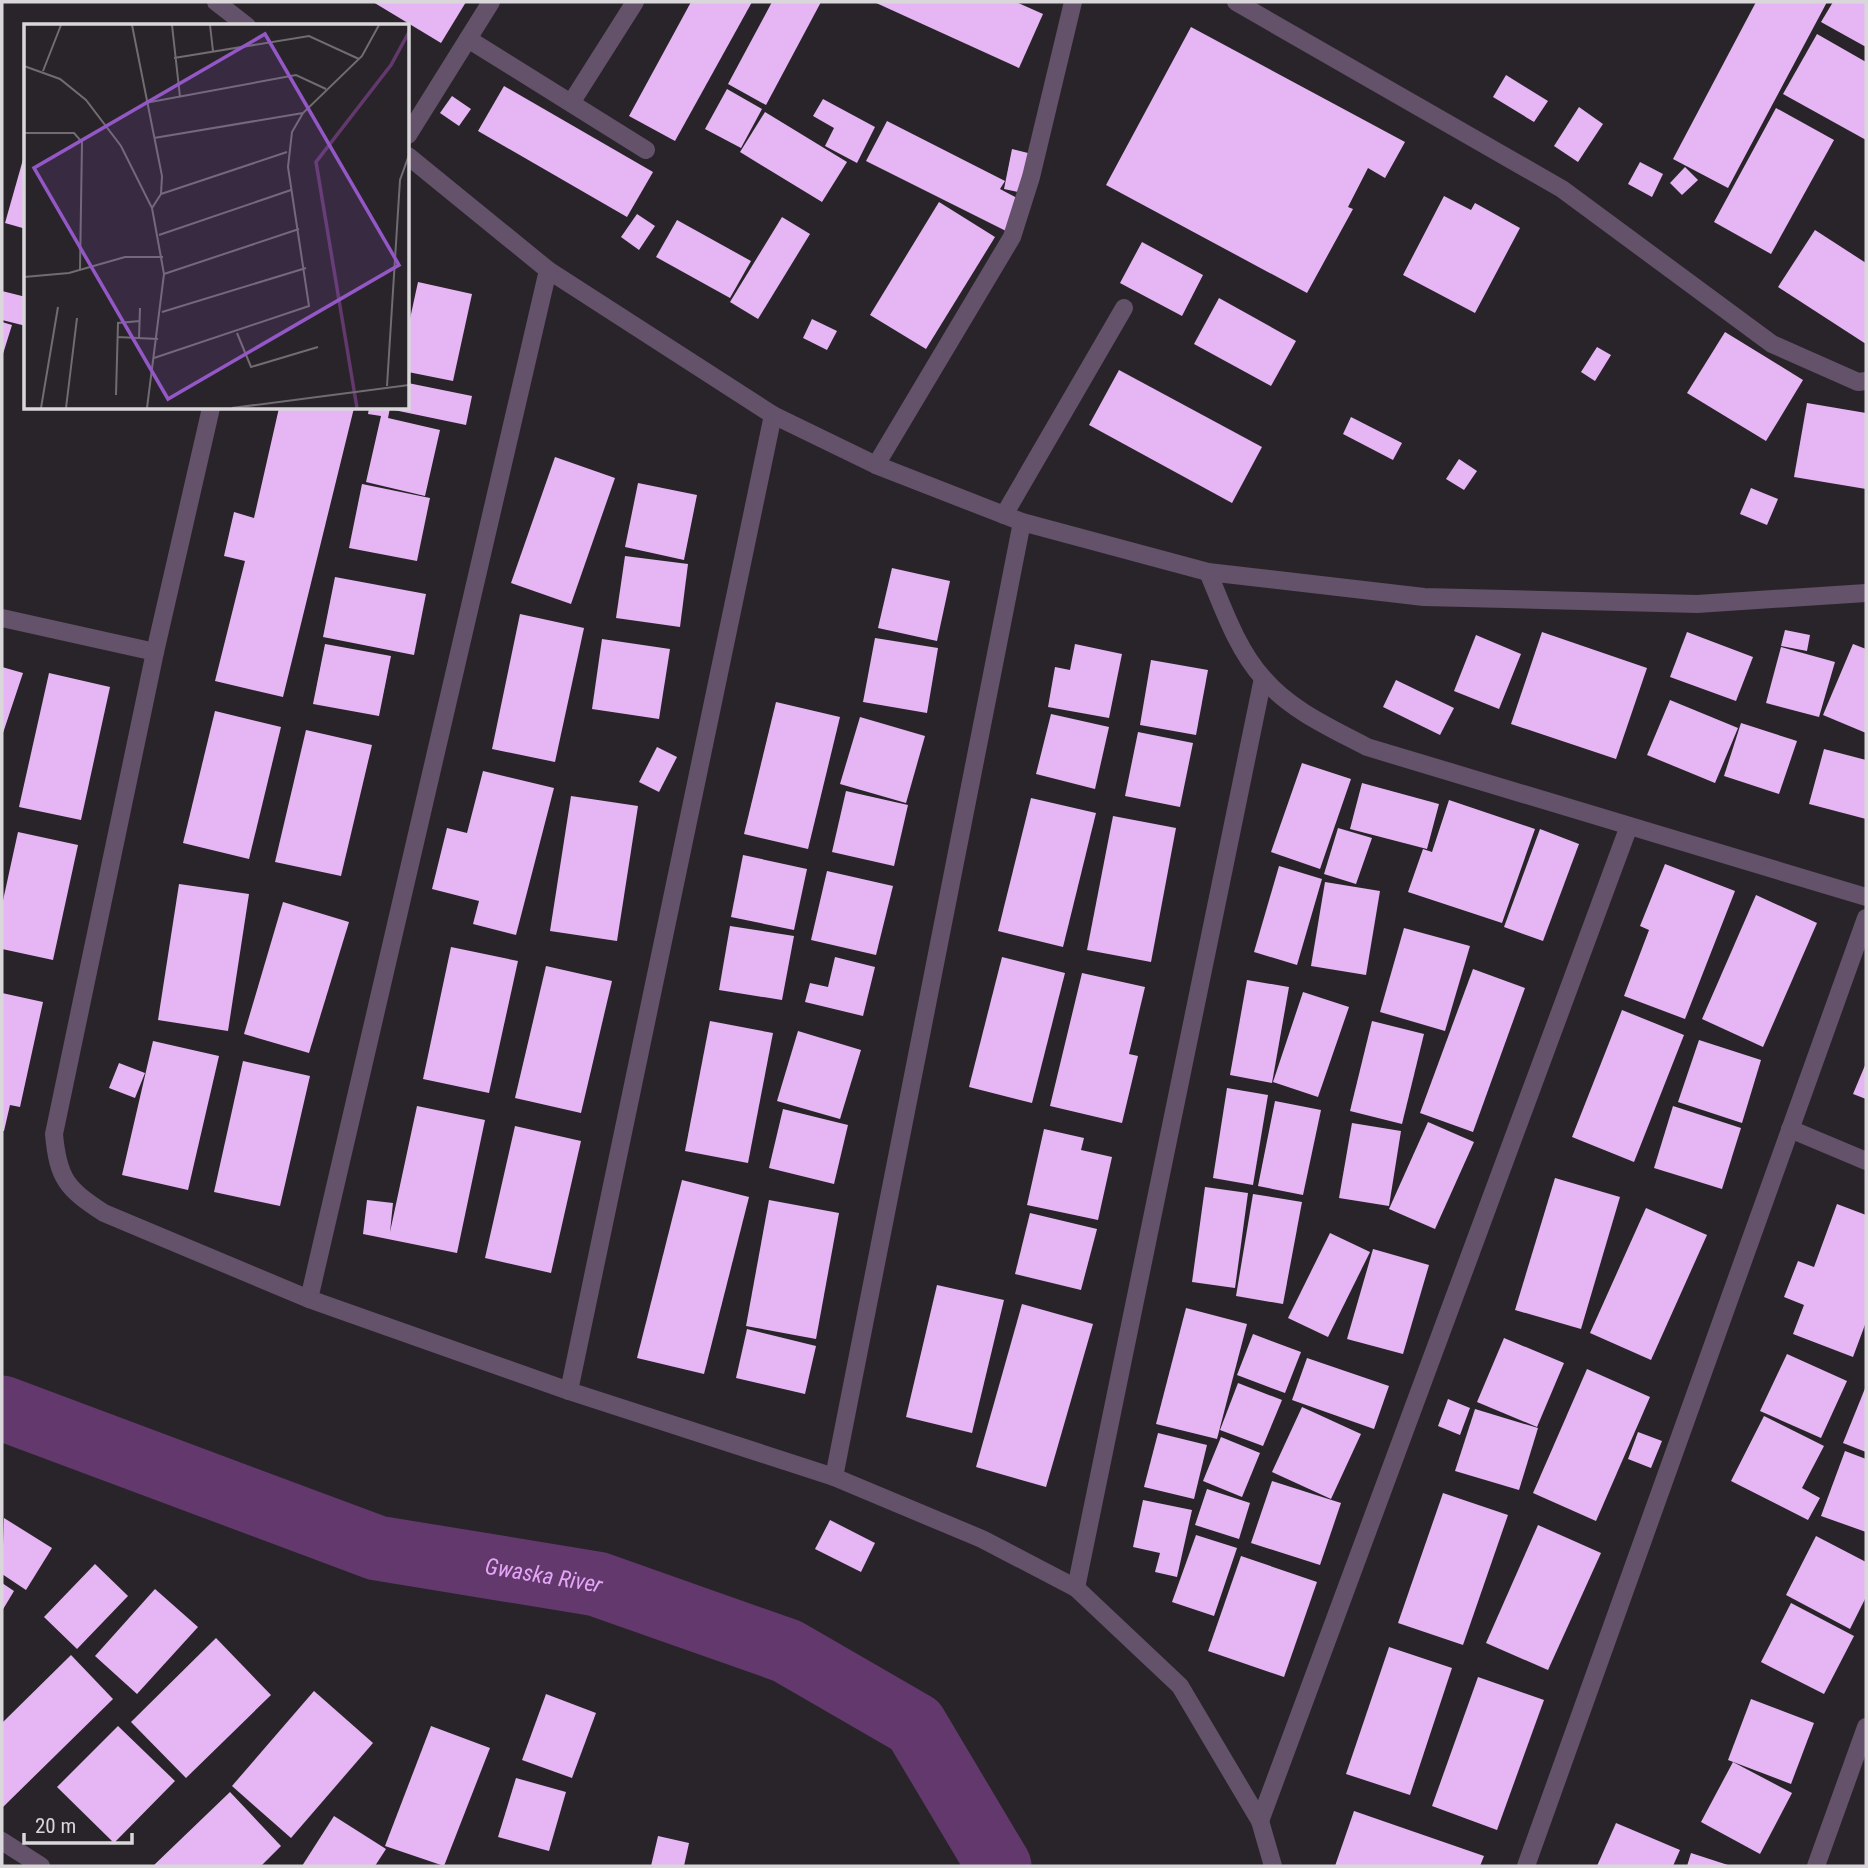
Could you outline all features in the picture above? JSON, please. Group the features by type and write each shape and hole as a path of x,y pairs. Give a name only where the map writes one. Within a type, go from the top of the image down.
{"street":[{"path":"216,2 244,24"},
{"path":"410,132 491,2"},
{"path":"571,103 635,2"},
{"path":"876,465 1012,237 1031,177 1073,2"},
{"path":"1236,2 1562,189 1772,344 1858,382 1866,381"},
{"path":"468,39 646,150"},
{"path":"410,158 548,270 773,415 876,465 1022,522 1208,572 1424,597 1698,604 1866,593"},
{"path":"309,1299 548,270"},
{"path":"1004,515 1124,308"},
{"path":"211,410 155,652 54,1135 56,1162 64,1182 80,1198 104,1213 309,1299 569,1391 834,1477 982,1539 1076,1588 1180,1686 1260,1821 1273,1866"},
{"path":"569,1391 773,415"},
{"path":"834,1477 1022,522"},
{"path":"1208,572 1231,628 1263,678 1305,715 1367,747 1866,897"},
{"path":"2,618 155,652"},
{"path":"1076,1588 1263,678"},
{"path":"1260,1821 1629,826"},
{"path":"1526,1866 1866,918"},
{"path":"1790,1129 1866,1161"},
{"path":"1816,1866 1866,1728"},
{"path":"2,1841 41,1866"}],"building":[{"path":"373,2 466,2 441,43"},
{"path":"691,2 752,2 675,141 629,116"},
{"path":"772,2 821,2 766,105 728,84"},
{"path":"874,2 1016,2 1043,14 1019,68"},
{"path":"1756,2 1827,2 1728,188 1673,159"},
{"path":"1833,2 1866,2 1866,47 1821,22"},
{"path":"1191,27 1405,142 1385,178 1368,168 1348,207 1353,209 1307,293 1106,185"},
{"path":"1817,34 1866,62 1866,140 1783,94"},
{"path":"1506,75 1548,101 1534,122 1493,97"},
{"path":"504,86 653,172 627,217 478,131"},
{"path":"727,89 762,109 741,148 705,129"},
{"path":"452,96 471,109 459,126 440,113"},
{"path":"823,99 875,127 857,163 825,146 834,128 813,116"},
{"path":"1579,107 1603,124 1578,162 1554,146"},
{"path":"1776,108 1834,140 1771,254 1714,222"},
{"path":"765,112 847,162 822,202 740,152"},
{"path":"887,121 1005,181 1000,189 1023,201 1008,232 866,161"},
{"path":"1012,149 1032,154 1023,193 1004,189"},
{"path":"24,156 24,228 5,223"},
{"path":"1640,162 1663,174 1652,197 1628,184"},
{"path":"1685,167 1698,180 1682,195 1670,183"},
{"path":"1444,196 1471,210 1475,203 1520,228 1475,313 1403,275"},
{"path":"939,202 995,237 926,349 870,315"},
{"path":"637,214 655,226 639,250 621,237"},
{"path":"782,217 810,234 758,319 730,302"},
{"path":"677,220 751,261 730,298 656,257"},
{"path":"1815,230 1866,263 1866,344 1778,287"},
{"path":"1142,242 1203,275 1182,316 1120,283"},
{"path":"418,282 472,294 453,381 410,372 410,319"},
{"path":"2,291 24,296 24,326 2,320"},
{"path":"1219,298 1296,341 1271,386 1194,344"},
{"path":"812,319 837,331 827,350 803,338"},
{"path":"2,322 12,325 2,357"},
{"path":"1725,332 1803,380 1766,441 1687,393"},
{"path":"1597,347 1611,355 1595,381 1581,372"},
{"path":"1119,370 1262,447 1232,503 1089,425"},
{"path":"410,383 472,396 466,425 394,410 410,410"},
{"path":"1807,403 1866,413 1866,489 1794,477"},
{"path":"279,410 354,410 283,697 215,681 245,561 224,556 234,512 254,518"},
{"path":"369,410 390,410 388,418 440,430 425,496 366,482 381,416 368,414"},
{"path":"1351,417 1402,443 1393,460 1343,434"},
{"path":"555,457 615,478 571,604 511,583"},
{"path":"1459,459 1477,471 1464,490 1446,479"},
{"path":"638,483 697,495 684,560 625,547"},
{"path":"362,484 430,498 417,561 349,548"},
{"path":"1751,488 1778,499 1767,525 1740,514"},
{"path":"625,556 688,564 680,627 616,618"},
{"path":"892,568 950,581 937,641 878,628"},
{"path":"335,577 426,594 414,655 323,637"},
{"path":"520,614 584,628 555,762 492,749"},
{"path":"1785,630 1810,635 1807,651 1781,646"},
{"path":"1542,632 1647,668 1616,759 1511,724"},
{"path":"1687,632 1753,657 1736,701 1670,677"},
{"path":"1476,635 1521,654 1499,709 1454,691"},
{"path":"875,638 938,648 927,713 863,702"},
{"path":"602,639 670,649 659,719 592,709"},
{"path":"325,644 391,656 379,716 313,704"},
{"path":"1075,644 1122,654 1109,718 1048,707 1055,667 1070,670"},
{"path":"1853,644 1866,649 1866,733 1823,715"},
{"path":"1781,647 1835,662 1819,717 1766,703"},
{"path":"1151,660 1208,670 1196,735 1140,725"},
{"path":"2,667 23,673 2,736"},
{"path":"49,673 110,687 81,820 19,807"},
{"path":"1396,680 1454,708 1440,735 1383,707"},
{"path":"1670,700 1738,728 1715,783 1647,755"},
{"path":"776,702 840,717 808,849 744,834"},
{"path":"215,711 281,727 249,859 183,843"},
{"path":"1051,714 1109,727 1095,789 1036,774"},
{"path":"860,717 925,736 906,803 840,784"},
{"path":"1741,723 1797,741 1779,794 1724,776"},
{"path":"306,730 372,745 341,876 275,862"},
{"path":"1138,732 1193,743 1180,807 1125,796"},
{"path":"657,747 677,757 659,792 639,782"},
{"path":"1824,749 1866,760 1866,819 1809,804"},
{"path":"1302,763 1351,779 1320,869 1271,852"},
{"path":"483,771 554,788 516,935 473,924 479,901 432,889 447,828 467,833"},
{"path":"1362,783 1439,804 1427,849 1350,829"},
{"path":"846,791 908,805 894,866 832,852"},
{"path":"571,796 638,806 617,941 550,931"},
{"path":"1031,798 1096,813 1063,947 998,931"},
{"path":"1449,800 1535,829 1502,923 1408,892 1423,849 1432,852"},
{"path":"1113,816 1176,828 1151,962 1087,950"},
{"path":"1338,828 1372,838 1356,884 1324,874"},
{"path":"1540,829 1579,844 1543,941 1504,927"},
{"path":"18,832 78,845 53,960 2,949 2,905"},
{"path":"743,855 807,869 794,930 731,917"},
{"path":"1665,864 1735,891 1685,1019 1624,996 1649,930 1640,926"},
{"path":"1279,866 1322,879 1297,965 1254,952"},
{"path":"827,871 893,886 876,955 811,940"},
{"path":"1325,882 1380,891 1366,975 1311,966"},
{"path":"179,884 249,894 228,1031 158,1020"},
{"path":"1756,895 1817,923 1763,1047 1702,1019"},
{"path":"283,902 349,922 309,1053 244,1034"},
{"path":"730,926 794,936 782,1000 719,990"},
{"path":"1404,928 1470,946 1445,1031 1380,1012"},
{"path":"451,947 518,961 489,1093 423,1079"},
{"path":"835,957 875,967 863,1016 805,1002 810,983 828,987"},
{"path":"1002,957 1065,973 1032,1103 969,1087"},
{"path":"546,966 612,981 581,1113 515,1098"},
{"path":"1473,969 1525,988 1473,1132 1420,1113"},
{"path":"1082,973 1145,987 1129,1054 1138,1056 1122,1123 1050,1106"},
{"path":"1247,980 1289,987 1272,1083 1230,1075"},
{"path":"1303,992 1349,1007 1318,1097 1273,1082"},
{"path":"2,993 43,1002 20,1107 10,1105 4,1131 2,1131"},
{"path":"1622,1010 1684,1035 1634,1162 1572,1137"},
{"path":"710,1021 773,1033 748,1163 685,1151"},
{"path":"1372,1021 1424,1034 1402,1124 1350,1111"},
{"path":"798,1031 861,1050 840,1119 777,1101"},
{"path":"1699,1040 1761,1060 1742,1123 1678,1102"},
{"path":"153,1041 219,1056 188,1190 122,1175"},
{"path":"243,1061 310,1076 280,1206 214,1192"},
{"path":"119,1063 145,1073 135,1098 109,1088"},
{"path":"1866,1063 1866,1099 1853,1094"},
{"path":"1227,1088 1268,1095 1253,1185 1213,1178"},
{"path":"1275,1101 1321,1110 1303,1195 1258,1186"},
{"path":"417,1106 485,1120 457,1253 363,1234 367,1200 393,1203 390,1232"},
{"path":"1673,1106 1741,1128 1722,1189 1654,1168"},
{"path":"783,1109 848,1125 834,1184 769,1168"},
{"path":"1428,1122 1474,1142 1435,1229 1389,1209"},
{"path":"1352,1123 1401,1131 1389,1206 1339,1198"},
{"path":"515,1126 581,1141 551,1273 485,1258"},
{"path":"1044,1129 1084,1138 1081,1150 1112,1157 1098,1220 1027,1205"},
{"path":"1555,1178 1620,1197 1581,1329 1515,1310"},
{"path":"682,1180 749,1197 704,1374 637,1358"},
{"path":"1205,1187 1248,1193 1235,1288 1192,1282"},
{"path":"1253,1194 1302,1202 1283,1304 1236,1296"},
{"path":"769,1200 839,1213 816,1339 746,1326"},
{"path":"1837,1204 1866,1215 1866,1322 1853,1357 1793,1334 1804,1305 1784,1297 1798,1261 1814,1267"},
{"path":"1646,1208 1707,1235 1651,1360 1590,1333"},
{"path":"1030,1213 1097,1229 1081,1290 1015,1274"},
{"path":"1330,1233 1370,1252 1328,1337 1288,1318"},
{"path":"1373,1249 1429,1265 1403,1354 1347,1339"},
{"path":"937,1285 1004,1300 972,1433 906,1417"},
{"path":"1022,1304 1093,1324 1046,1487 976,1467"},
{"path":"1186,1308 1247,1324 1217,1439 1156,1424"},
{"path":"747,1329 816,1346 805,1394 736,1378"},
{"path":"1253,1334 1301,1352 1285,1393 1237,1375"},
{"path":"1504,1338 1564,1363 1537,1427 1477,1402"},
{"path":"1787,1354 1847,1381 1821,1438 1760,1411"},
{"path":"1307,1358 1389,1386 1374,1429 1292,1400"},
{"path":"1587,1369 1650,1397 1596,1521 1533,1493"},
{"path":"1238,1383 1282,1400 1263,1446 1220,1430"},
{"path":"1866,1386 1866,1452 1843,1443"},
{"path":"1448,1399 1470,1408 1460,1435 1438,1426"},
{"path":"1302,1407 1361,1434 1331,1499 1272,1472"},
{"path":"1475,1409 1538,1428 1519,1490 1455,1471"},
{"path":"1764,1416 1824,1446 1802,1488 1820,1498 1808,1520 1731,1481"},
{"path":"1638,1432 1662,1441 1651,1468 1628,1459"},
{"path":"1158,1433 1207,1445 1194,1499 1144,1487"},
{"path":"1221,1437 1260,1453 1242,1497 1203,1481"},
{"path":"1845,1451 1866,1459 1866,1532 1821,1516"},
{"path":"1272,1481 1341,1503 1320,1565 1251,1543"},
{"path":"1207,1489 1250,1503 1239,1539 1195,1525"},
{"path":"1443,1493 1508,1515 1463,1645 1398,1623"},
{"path":"1143,1500 1192,1510 1177,1577 1155,1572 1160,1553 1133,1547"},
{"path":"4,1518 52,1548 26,1590 2,1574"},
{"path":"830,1520 875,1543 861,1572 815,1549"},
{"path":"1538,1525 1601,1553 1548,1670 1486,1643"},
{"path":"1196,1535 1237,1548 1214,1616 1172,1602"},
{"path":"1816,1536 1866,1562 1866,1597 1850,1629 1786,1595"},
{"path":"1241,1556 1317,1582 1284,1677 1208,1651"},
{"path":"95,1564 128,1596 77,1649 44,1617"},
{"path":"2,1583 14,1591 2,1611"},
{"path":"155,1589 198,1627 137,1694 95,1656"},
{"path":"1791,1603 1854,1636 1824,1694 1761,1662"},
{"path":"216,1638 271,1695 186,1778 131,1722"},
{"path":"1389,1647 1452,1668 1410,1795 1346,1774"},
{"path":"71,1655 113,1699 2,1808 2,1723"},
{"path":"1478,1677 1544,1700 1497,1830 1432,1806"},
{"path":"314,1691 373,1743 291,1838 232,1786"},
{"path":"546,1694 596,1713 572,1778 522,1760"},
{"path":"1751,1699 1814,1723 1791,1784 1728,1760"},
{"path":"118,1726 175,1781 114,1843 57,1787"},
{"path":"431,1726 490,1748 444,1866 385,1846"},
{"path":"1733,1762 1792,1793 1760,1854 1701,1822"},
{"path":"516,1778 566,1792 549,1851 498,1837"},
{"path":"230,1792 281,1846 261,1866 153,1866"},
{"path":"1354,1811 1484,1856 1480,1866 1335,1866"},
{"path":"334,1816 386,1849 375,1866 302,1866"},
{"path":"1616,1823 1680,1850 1673,1866 1597,1866"},
{"path":"658,1836 689,1843 684,1866 651,1866"},
{"path":"1691,1853 1731,1866 1687,1866"}],"waterway":[{"name":"Gwaska River","path":"2,1408 377,1548 597,1584 787,1651 915,1725 999,1866"}]}
